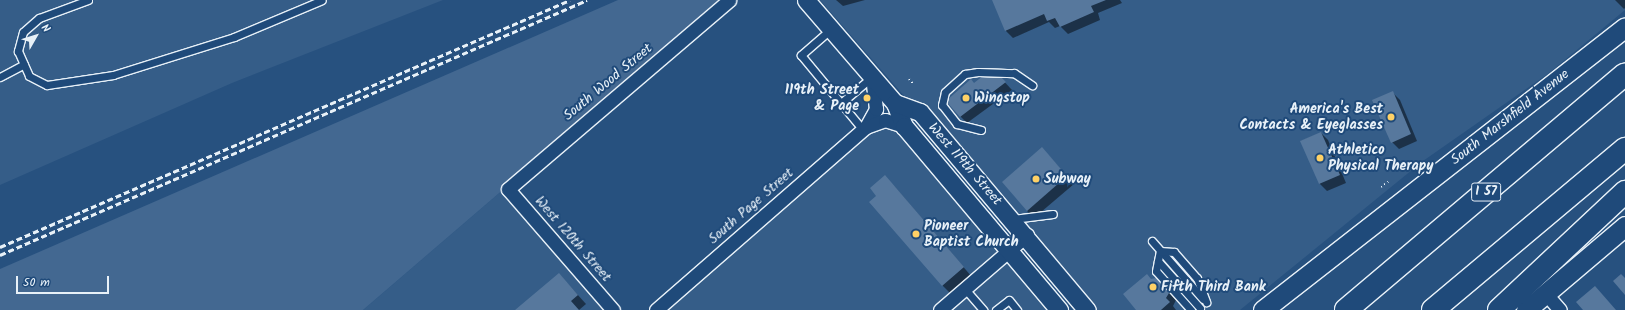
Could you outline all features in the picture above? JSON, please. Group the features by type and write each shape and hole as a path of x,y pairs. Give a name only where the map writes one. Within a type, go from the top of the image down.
{"highway":[{"name":"I 57","path":"1346,310 1625,74"},
{"path":"1433,310 1625,149"},
{"path":"1499,310 1625,192"}],"main road":[{"name":"South Marshfield Avenue","path":"1263,310 1625,27"},
{"path":"1526,310 1625,226"}],"street":[{"name":"South Wood Street","path":"508,189 729,0"},
{"name":"West 119th Street","path":"806,0 895,103 904,126 1059,310"},
{"name":"South Page Street","path":"656,310 864,128 876,109 872,77"},
{"name":"West 119th Street","path":"895,103 920,112 1027,235 1087,310"},
{"name":"South Page Street","path":"864,128 884,120 904,126"},
{"name":"West 120th Street","path":"508,189 613,310"},
{"path":"940,310 1027,235"},
{"path":"1546,294 1560,310"}],"lane":[{"path":"88,0 39,18 23,32 18,51 29,76 47,85 113,75 234,37 322,0"},
{"path":"831,29 801,55 864,128"},
{"path":"0,77 24,64"},
{"path":"981,130 957,124 942,105 945,92 966,74 978,72 1014,73 1032,85"},
{"path":"841,103 872,77"},
{"path":"1013,219 1053,214"},
{"path":"1152,241 1160,251 1174,252 1197,278 1206,302"},
{"path":"1160,251 1156,271 1191,310"},
{"path":"1158,261 1200,308"},
{"path":"965,289 983,310"},
{"path":"996,310 1009,300 1017,310"}],"path":[{"path":"909,79 913,84"},
{"path":"1382,187 1388,182"}],"shaded area":[{"path":"0,0 443,0 232,83 0,185"},
{"path":"618,0 724,0 363,310 0,310 0,269"},
{"path":"820,0 1625,0 1625,10 1549,73 1423,161 1240,310 1092,310"},
{"path":"884,117 1005,256 1046,310 661,310"},
{"path":"505,188 608,310 363,310"}],"building":[{"path":"992,0 1106,0 1091,6 1094,12 1060,27 1055,18 1047,21 1044,14 1005,31"},
{"path":"984,75 999,75 1006,82 960,117 946,101 971,79 974,83"},
{"name":"America's Best Contacts & Eyeglasses","path":"1393,91 1411,134 1391,143 1372,100"},
{"name":"Athletico Physical Therapy","path":"1321,132 1340,175 1319,184 1300,141"},
{"path":"1042,147 1067,176 1027,211 1002,182"},
{"name":"Pioneer Baptist Church","path":"885,175 964,267 942,286 869,202 876,196 870,188"},
{"name":"Fifth Third Bank","path":"1176,261 1189,277 1169,293 1166,298 1170,302 1161,310 1136,310 1123,294 1147,274 1151,279 1156,278"},
{"path":"559,273 578,295 571,301 579,310 515,310"},
{"path":"1621,274 1625,278 1625,295 1613,281"},
{"path":"1595,286 1616,310 1583,310 1576,302"}],"railway":[{"path":"0,247 570,0"},
{"path":"0,255 587,0"}],"place":[{"name":"119th Street & Page","path":"867,98"},
{"name":"Wingstop","path":"966,98"},
{"name":"America's Best Contacts & Eyeglasses","path":"1391,117"},
{"name":"Athletico Physical Therapy","path":"1320,158"},
{"name":"Subway","path":"1036,179"},
{"name":"Pioneer Baptist Church","path":"916,234"},
{"name":"Fifth Third Bank","path":"1153,287"}]}
